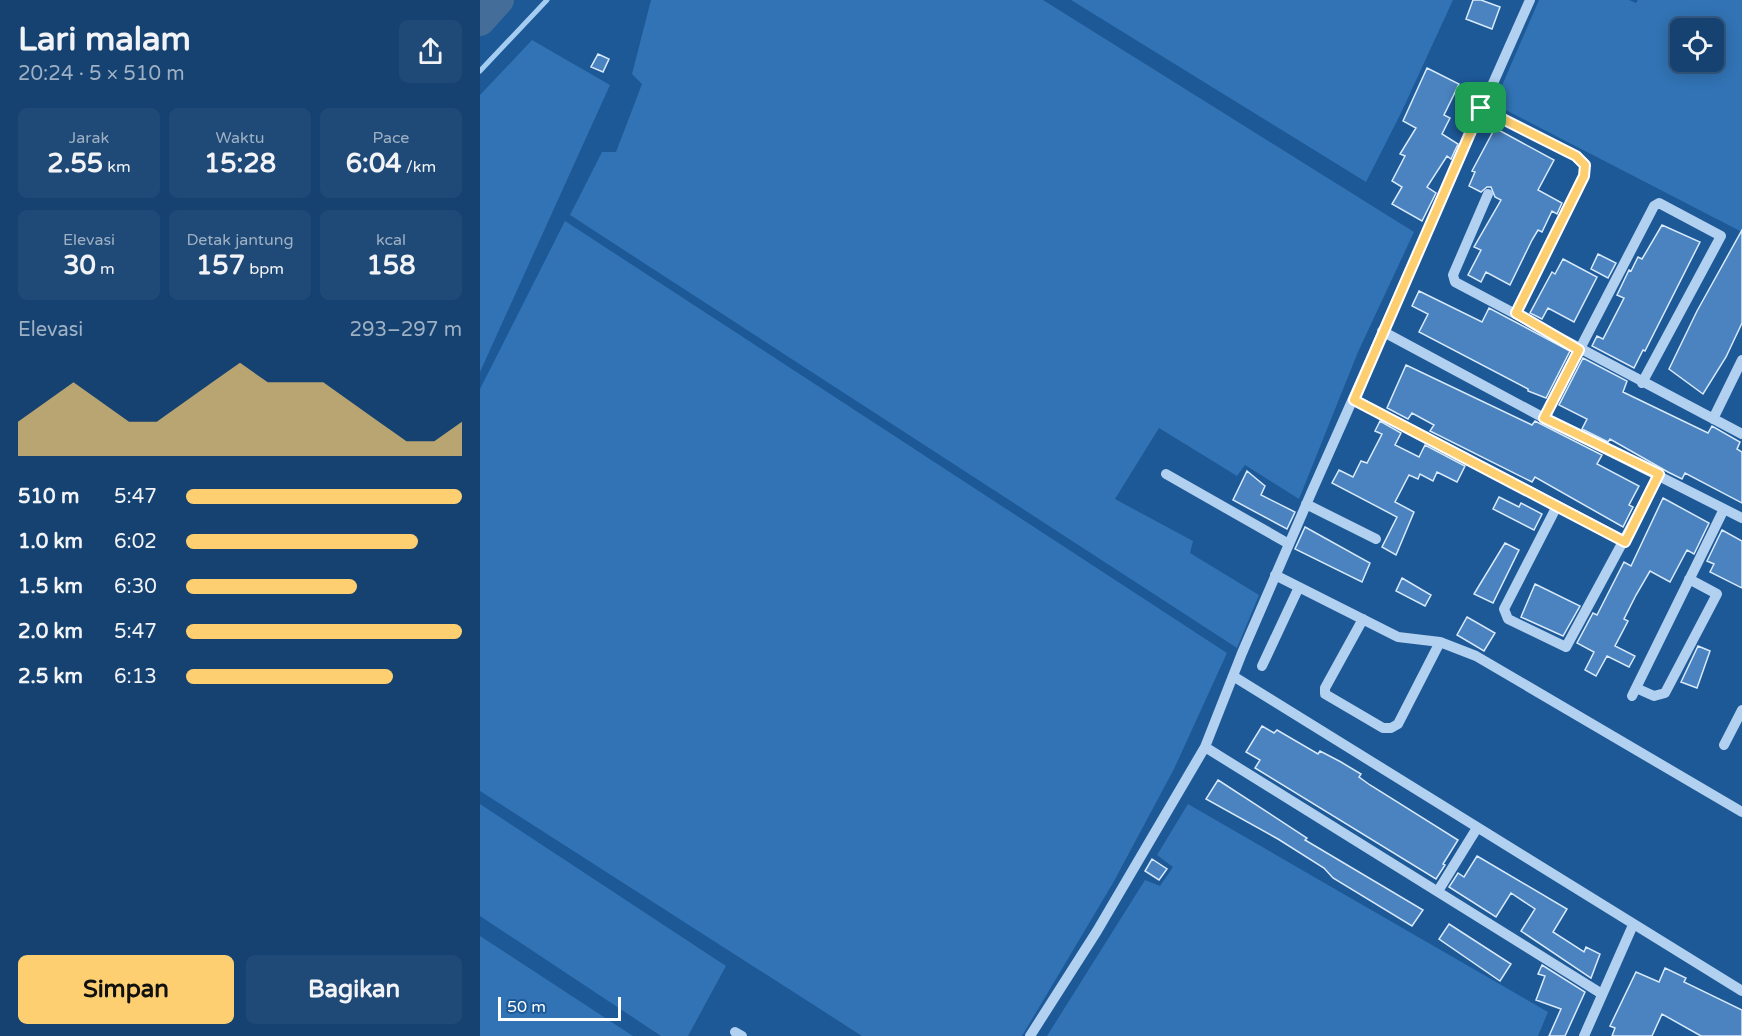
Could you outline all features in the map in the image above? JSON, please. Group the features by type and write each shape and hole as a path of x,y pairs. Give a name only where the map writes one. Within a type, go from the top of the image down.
{"street":[{"path":"1030,1036 1097,931 1204,747 1275,575 1530,0"},
{"path":"1481,108 1576,156 1585,165 1584,176 1516,313"},
{"path":"1488,194 1452,278 1455,282 1516,313 1642,384 1742,434"},
{"path":"1544,418 1656,204 1720,234 1720,238 1642,384"},
{"path":"1382,331 1544,418 1659,474 1742,518"},
{"path":"1713,419 1742,360"},
{"path":"1354,400 1625,542"},
{"path":"1166,474 1289,544"},
{"path":"1557,506 1504,609 1508,619 1566,647 1625,542 1659,474"},
{"path":"1306,504 1376,539"},
{"path":"1689,579 1717,594 1665,693 1654,696 1634,692 1689,579 1724,509"},
{"path":"1275,575 1398,637 1440,642 1476,656 1742,812"},
{"path":"1262,666 1299,587"},
{"path":"1363,619 1325,688 1325,694 1383,728 1391,728 1398,724 1440,642"},
{"path":"1233,676 1742,991"},
{"path":"1724,745 1742,710"},
{"path":"1204,747 1602,994"},
{"path":"1438,891 1477,828"},
{"path":"1584,1036 1633,925"}],"shaded area":[{"path":"651,0 1043,0 1414,232 1358,352 1299,499 1245,465 1237,476 1159,428 1115,499 1193,541 1190,553 1259,595 1237,648 570,215 602,152 616,152 642,84 632,74"},
{"path":"1071,0 1453,0 1401,113 1366,182"},
{"path":"1539,0 1629,0 1636,3 1638,0 1742,0 1742,232 1494,104"},
{"path":"532,40 610,85 480,372 480,95"},
{"path":"565,221 1227,653 1174,769 1113,883 1022,1036 862,1036 480,791 480,389"},
{"path":"480,804 726,966 688,1036 661,1036 480,916"},
{"path":"1188,804 1548,1012 1538,1036 1047,1036 1145,880 1160,886 1173,867 1157,855"},
{"path":"480,936 633,1036 480,1036"}],"building":[{"path":"1473,0 1481,0 1500,7 1492,29 1466,19"},
{"path":"598,54 609,59 603,72 591,67"},
{"path":"1427,68 1459,84 1444,115 1450,118 1442,134 1458,144 1451,159 1447,156 1427,187 1436,193 1422,221 1392,204 1402,187 1392,181 1405,156 1400,154 1416,128 1403,121"},
{"path":"1495,128 1554,160 1538,190 1562,203 1557,214 1552,211 1542,232 1538,230 1510,285 1486,272 1481,282 1468,275 1481,250 1474,247 1501,200 1495,197 1491,187 1481,192 1469,186 1475,172 1472,171"},
{"path":"1662,225 1700,242 1645,351 1643,350 1634,368 1592,346 1597,336 1603,339 1624,298 1617,295 1629,270 1631,271 1638,257 1642,259"},
{"path":"1742,230 1742,323 1726,357 1703,394 1669,369 1697,311"},
{"path":"1598,254 1616,263 1608,278 1591,269"},
{"path":"1563,259 1597,277 1574,322 1548,308 1542,319 1530,313 1552,272 1555,274"},
{"path":"1419,291 1482,322 1489,308 1570,351 1546,398 1528,391 1419,332 1428,314 1412,306"},
{"path":"1583,358 1627,381 1623,392 1708,433 1712,426 1740,442 1737,449 1742,452 1742,503 1685,473 1682,479 1610,439 1608,442 1582,429 1587,419 1559,405"},
{"path":"1406,365 1532,425 1535,421 1602,455 1597,464 1639,486 1629,505 1633,507 1623,527 1535,477 1532,482 1430,431 1434,425 1412,413 1408,419 1387,408"},
{"path":"1380,421 1401,433 1395,445 1419,457 1425,445 1465,466 1457,482 1437,472 1433,481 1420,474 1418,479 1409,475 1395,502 1414,512 1396,555 1382,547 1397,517 1332,483 1339,470 1353,477 1361,461 1367,463 1382,434 1375,431"},
{"path":"1247,471 1265,486 1261,495 1295,512 1287,529 1233,500"},
{"path":"1499,497 1519,507 1521,503 1542,514 1534,530 1493,509"},
{"path":"1663,498 1709,523 1694,554 1687,550 1670,582 1650,571 1636,595 1624,619 1628,621 1615,646 1635,656 1629,667 1607,656 1596,676 1585,670 1594,652 1577,643 1593,613 1597,615 1624,562 1631,566"},
{"path":"1305,527 1370,563 1362,582 1295,549"},
{"path":"1722,530 1742,541 1742,588 1710,572 1714,564 1707,561"},
{"path":"1505,543 1519,550 1493,603 1474,594"},
{"path":"1402,578 1431,595 1425,606 1396,591"},
{"path":"1535,584 1580,606 1563,636 1521,617"},
{"path":"1467,617 1495,633 1484,651 1457,635"},
{"path":"1698,646 1710,651 1697,688 1681,682"},
{"path":"1262,726 1274,733 1277,730 1318,754 1320,751 1341,762 1361,774 1359,777 1370,785 1458,840 1436,879 1255,768 1260,760 1246,752"},
{"path":"1218,780 1307,838 1305,840 1423,910 1412,926 1333,878 1324,868 1278,839 1206,799"},
{"path":"1477,856 1567,909 1553,932 1584,952 1586,947 1600,954 1591,978 1521,931 1535,909 1511,893 1496,917 1449,887 1458,873 1464,877"},
{"path":"1152,859 1167,869 1159,880 1145,871"},
{"path":"1449,924 1511,964 1500,981 1439,939"},
{"path":"1542,965 1585,992 1565,1036 1549,1036 1561,1009 1536,1000 1545,976 1538,974"},
{"path":"1665,968 1686,978 1684,982 1742,1010 1742,1036 1701,1036 1662,1014 1652,1036 1612,1036 1615,1028 1610,1026 1636,972 1659,982"}],"waterway":[{"path":"480,21 499,0"},
{"path":"480,71 547,0"}],"route":[{"path":"1481,108 1540,140 1576,156 1585,165 1584,176 1516,313 1579,350 1544,418 1659,474 1625,542 1354,400 1382,331 1412,268 1481,108"}]}
